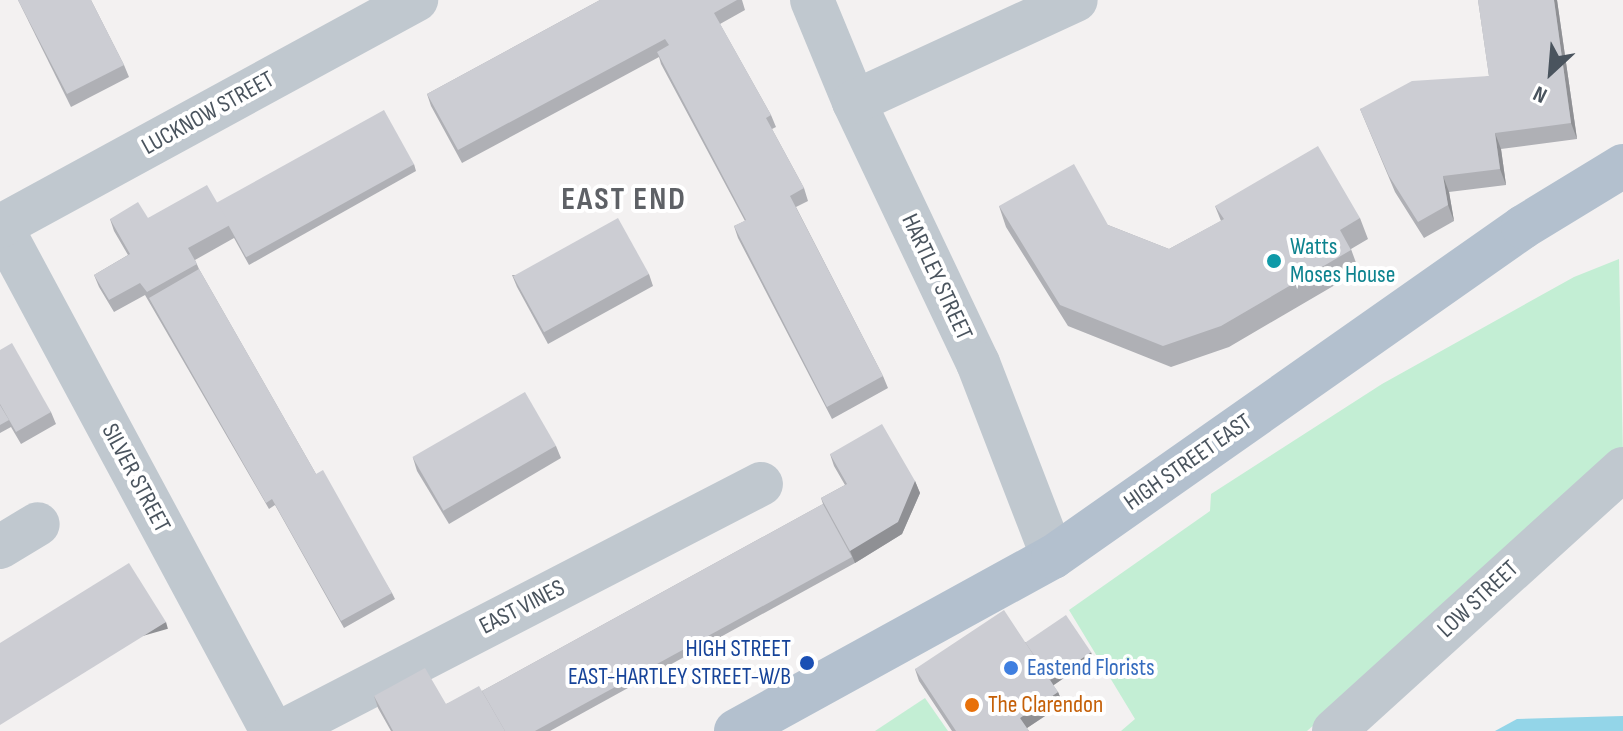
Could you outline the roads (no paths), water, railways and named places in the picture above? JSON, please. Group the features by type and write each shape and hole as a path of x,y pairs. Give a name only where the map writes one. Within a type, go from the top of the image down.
{"main road":[{"name":"HIGH STREET EAST","path":"736,731 1053,557 1523,227 1623,166"}],"street":[{"name":"LUCKNOW STREET","path":"0,226 416,0"},
{"name":"HARTLEY STREET","path":"812,0 854,102 978,363 1053,557"},
{"path":"854,102 1076,0"},
{"name":"SILVER STREET","path":"0,226 272,731"},
{"name":"LOW STREET","path":"1334,731 1623,469"},
{"name":"EAST VINES","path":"283,731 761,484"},
{"path":"0,547 38,524"}],"water":[{"path":"1623,716 1623,731 1495,731 1517,719"}],"place":[{"name":"Watts Moses House","path":"1274,261"},
{"name":"HIGH STREET EAST-HARTLEY STREET-W/B","path":"807,663"},
{"name":"Eastend Florists","path":"1011,668"},
{"name":"The Clarendon","path":"972,705"}],"district":[{"name":"EAST END","path":"624,200"}]}
